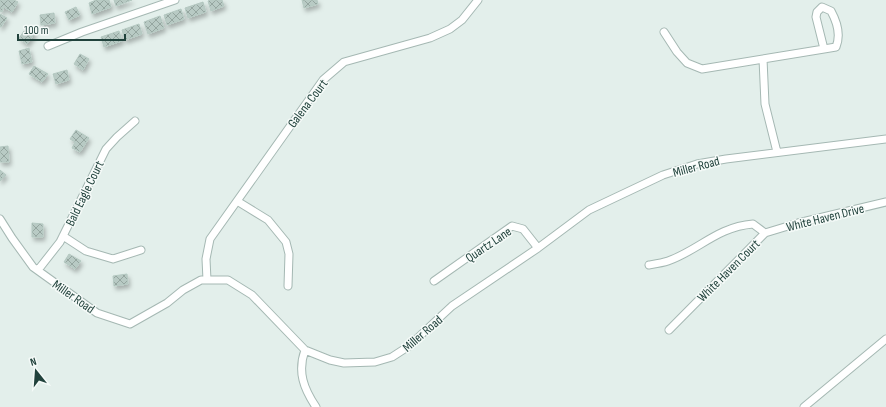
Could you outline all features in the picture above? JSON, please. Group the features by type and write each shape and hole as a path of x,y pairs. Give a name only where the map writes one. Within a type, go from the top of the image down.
{"street":[{"path":"48,46 82,32 175,0"},
{"name":"Galena Court","path":"207,280 206,259 210,239 322,80 344,62 430,38 450,29 462,20 478,0"},
{"path":"664,32 687,64 702,69 824,49 836,47 839,40 836,21 831,11 822,7 817,12 816,17 824,49"},
{"path":"763,59 765,104 777,152"},
{"name":"Bald Eagle Court","path":"38,270 60,242 106,149 135,121"},
{"name":"Miller Road","path":"0,219 33,266 97,313 130,324 167,303 183,290 201,280 228,280 252,295 305,350 330,360 344,363 375,362 392,357 409,346 452,306 538,248 589,210 664,176 697,164 726,159 886,139"},
{"path":"237,201 268,220 286,242 289,254 288,286"},
{"name":"White Haven Drive","path":"765,233 798,223 886,202"},
{"name":"White Haven Court","path":"649,265 667,262 724,230 753,224 765,233 669,330"},
{"name":"Quartz Lane","path":"434,281 512,226 523,229 538,248"},
{"path":"63,236 86,250 113,259 141,250"},
{"path":"804,407 886,339"},
{"path":"305,350 302,357 302,378 307,394 316,407"}],"building":[{"path":"0,0 14,0 18,2 12,12 4,7 2,12 0,11"},
{"path":"96,0 109,0 111,7 92,14 89,3"},
{"path":"114,0 132,0 116,6"},
{"path":"222,0 224,6 211,11 208,1"},
{"path":"302,0 317,0 318,4 304,8"},
{"path":"203,2 206,12 188,18 185,8"},
{"path":"76,7 80,15 69,20 65,12"},
{"path":"181,9 184,19 167,25 164,15"},
{"path":"54,13 55,23 41,25 40,15"},
{"path":"0,14 7,18 1,27 0,27"},
{"path":"160,16 164,28 148,34 144,22"},
{"path":"139,24 142,34 125,40 122,30"},
{"path":"27,27 35,33 27,44 19,38"},
{"path":"119,31 122,41 104,47 101,37"},
{"path":"29,48 32,62 22,64 19,51"},
{"path":"80,54 89,59 83,70 74,64"},
{"path":"34,66 48,74 42,82 29,74"},
{"path":"67,70 69,80 56,84 53,74"},
{"path":"76,130 89,138 80,152 72,148 75,142 70,139"},
{"path":"8,146 9,162 0,162 0,147"},
{"path":"0,170 6,175 0,181"},
{"path":"32,223 43,224 43,237 32,237"},
{"path":"69,254 81,261 75,269 64,262"},
{"path":"127,274 128,284 114,286 113,276"}]}
